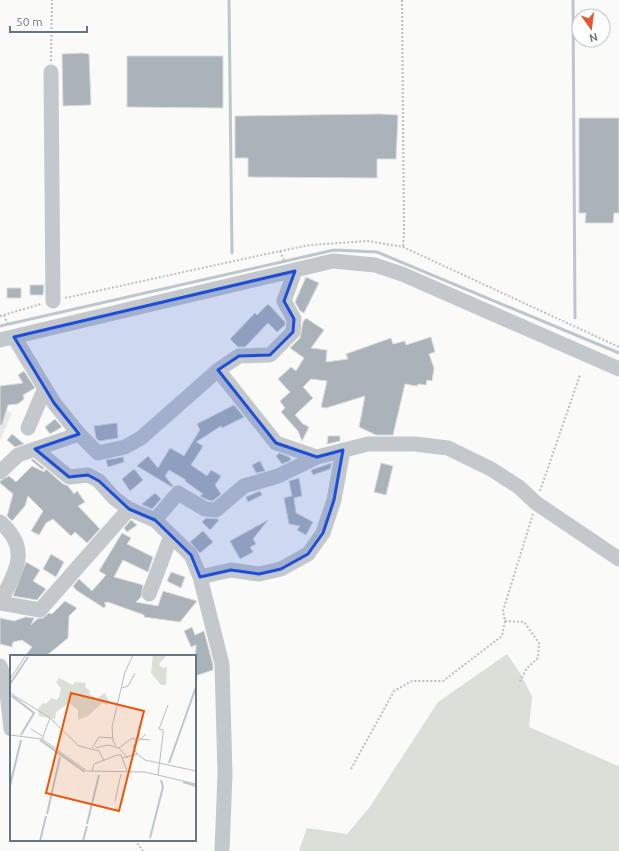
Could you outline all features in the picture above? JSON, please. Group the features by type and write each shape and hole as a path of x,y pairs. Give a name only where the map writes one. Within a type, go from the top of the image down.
{"street":[{"path":"51,72 53,301"},
{"path":"295,271 284,301 294,319 293,332 270,354 239,356 218,370 141,438 125,447 98,453 54,403 8,336 333,261 375,265 402,274 619,369"},
{"path":"218,370 276,443 317,456"},
{"path":"28,428 45,388"},
{"path":"0,472 18,455 80,434"},
{"path":"155,520 178,493 205,509 216,510 244,486 278,476 317,456 368,444 415,444 448,448 491,469 519,487 536,503 605,548 619,559"},
{"path":"35,449 69,477 88,475 99,481 114,498 129,509 155,520 191,554 200,577 222,664 225,774 222,851"},
{"path":"200,577 231,570 259,574 281,569 308,554 323,533 334,500 343,450"},
{"path":"0,522 12,532 17,542 20,555 15,571 0,603 40,610 129,509"},
{"path":"149,594 171,536"},
{"path":"0,666 6,683 10,720"}],"path":[{"path":"51,72 52,0"},
{"path":"402,0 403,247"},
{"path":"0,316 53,301 280,251 310,245 368,240 403,247 619,346"},
{"path":"280,251 282,255"},
{"path":"4,316 8,336"},
{"path":"351,769 394,691 412,681 442,680 502,636 505,621 503,610 536,503 580,375"},
{"path":"505,621 524,622 539,643 538,658 527,668 519,683"},
{"path":"136,841 143,851"}],"highlighted area":[{"path":"295,271 284,301 294,319 293,332 270,355 239,356 218,370 276,443 317,457 343,450 334,500 323,533 308,554 281,569 259,574 231,570 200,577 191,555 155,520 129,509 99,481 88,475 69,477 35,449 79,434 54,403 14,337"}],"shaded area":[{"path":"0,407 12,413 0,441"},
{"path":"507,654 522,676 532,697 529,727 618,766 619,763 619,851 299,851 307,828 347,834 369,808 438,702"}],"building":[{"path":"62,54 89,54 91,105 63,106"},
{"path":"127,56 223,56 223,108 127,107"},
{"path":"398,115 396,159 377,159 377,178 248,177 248,158 235,158 235,116"},
{"path":"579,118 619,118 619,213 614,213 613,223 585,223 586,213 579,213"},
{"path":"306,277 319,283 304,313 300,311 295,302"},
{"path":"30,285 44,285 43,295 30,295"},
{"path":"7,288 21,288 21,298 7,298"},
{"path":"268,304 285,322 285,325 277,332 268,323 245,347 238,347 230,339 255,313 257,315"},
{"path":"306,318 324,330 311,348 327,350 326,362 348,359 346,354 391,338 393,344 405,341 406,345 431,337 435,352 429,354 434,368 432,381 427,380 426,385 418,384 417,386 405,384 393,435 376,435 359,427 365,396 326,408 321,407 327,381 311,379 303,387 313,398 295,415 303,424 309,427 302,441 298,431 281,412 285,408 280,401 290,392 278,379 291,367 296,371 304,358 290,348 300,338 303,322"},
{"path":"24,371 35,388 23,395 24,399 18,404 8,405 2,425 0,425 0,386 23,383 18,375"},
{"path":"234,405 244,417 222,428 221,426 196,442 203,446 191,465 207,476 211,470 221,476 215,485 221,494 213,501 200,496 203,494 185,481 186,480 169,470 165,476 173,486 172,487 137,466 148,456 158,468 170,448 184,456 200,430 197,424"},
{"path":"55,419 62,427 50,434 45,427"},
{"path":"117,423 118,438 99,441 96,438 94,426"},
{"path":"12,434 24,444 15,447 7,440"},
{"path":"328,436 340,436 340,441 327,444"},
{"path":"279,453 289,457 291,460 282,464 276,456"},
{"path":"123,457 124,462 108,467 106,460"},
{"path":"33,459 44,468 43,470 31,460"},
{"path":"260,461 265,471 256,473 252,465"},
{"path":"332,463 330,469 313,475 311,470"},
{"path":"381,463 393,466 386,495 374,492"},
{"path":"32,466 44,472 46,469 63,484 68,486 74,494 77,491 85,502 78,506 100,529 87,543 75,532 71,536 53,519 46,523 39,535 31,531 43,511 28,496 25,506 12,521 7,516 13,494 0,483 0,481 9,476 16,482"},
{"path":"134,469 143,480 130,491 122,479"},
{"path":"299,478 302,496 294,498 296,513 313,522 306,535 297,530 300,526 289,524 284,498 292,496 289,481"},
{"path":"260,491 262,495 248,502 246,497"},
{"path":"155,493 161,499 152,509 142,504"},
{"path":"206,518 219,520 210,530 202,522"},
{"path":"131,520 137,525 127,532 124,528"},
{"path":"268,520 253,539 256,544 250,547 253,552 240,559 230,541"},
{"path":"203,531 213,542 200,553 190,542"},
{"path":"122,533 131,538 127,544 153,557 148,572 123,560 114,577 143,585 141,597 136,602 158,606 163,591 197,601 180,622 144,617 144,615 108,602 104,603 106,605 104,608 76,590 73,586 79,579 92,591 106,575 99,571"},
{"path":"51,554 64,562 56,577 43,569"},
{"path":"26,562 40,570 33,581 46,589 37,600 13,596"},
{"path":"171,572 185,577 181,588 167,581"},
{"path":"65,601 77,608 69,616 68,638 47,655 26,655 32,647 22,640 13,642 12,647 0,644 0,618 14,621 26,617 34,618 31,625 37,619 43,618 49,613 52,614"},
{"path":"192,627 195,635 204,631 213,670 196,676 196,645 191,647 184,631"}],"waterway":[{"path":"229,0 232,253"},
{"path":"573,0 575,318"},
{"path":"0,326 334,250 377,252 619,353"}]}
